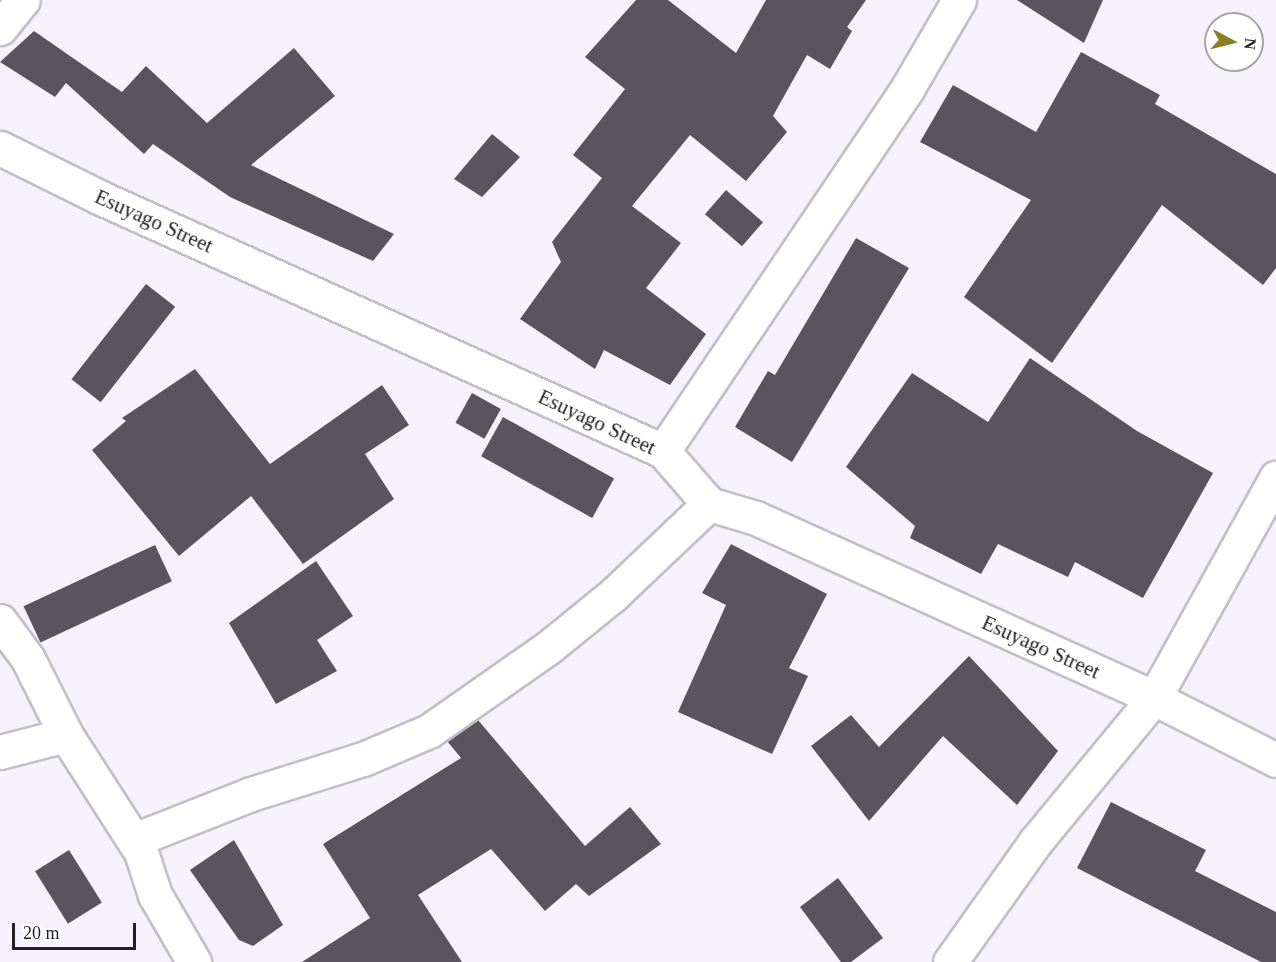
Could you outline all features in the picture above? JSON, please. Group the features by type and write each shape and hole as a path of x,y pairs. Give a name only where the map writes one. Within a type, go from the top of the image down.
{"street":[{"path":"0,28 23,0"},
{"path":"663,451 907,89 959,0"},
{"name":"Esuyago Street","path":"0,148 101,198 663,451 709,504 756,518 1154,698 1276,760"},
{"path":"950,962 1036,841 1154,698 1276,478"},
{"path":"134,840 251,794 363,759 429,732 549,648 612,595 709,504"},
{"path":"0,621 28,660 66,735 134,840 155,895 194,962"},
{"path":"0,752 66,735"}],"building":[{"path":"636,0 668,0 736,53 766,0 866,0 847,27 852,31 830,69 807,55 773,116 787,132 746,181 690,135 632,206 681,243 646,288 706,334 670,385 604,350 595,369 520,319 561,262 552,242 602,178 573,155 625,89 585,57"},
{"path":"1017,0 1103,0 1084,43"},
{"path":"34,31 122,92 146,66 207,123 294,48 335,96 251,165 394,234 373,261 230,197 153,144 144,154 66,83 55,97 0,62"},
{"path":"1081,52 1160,95 1155,104 1276,174 1276,268 1263,285 1162,205 1052,363 964,297 1031,200 920,142 953,85 1036,132"},
{"path":"492,134 520,157 482,197 454,179"},
{"path":"726,190 763,222 742,246 705,214"},
{"path":"856,238 909,268 792,462 735,427 768,371 775,375"},
{"path":"146,284 175,307 101,402 72,379"},
{"path":"1030,358 1137,431 1213,473 1143,598 1075,562 1068,577 998,544 981,574 910,538 915,526 846,467 912,373 988,422"},
{"path":"195,369 270,464 382,385 409,425 365,454 394,499 303,564 251,496 179,556 92,450 126,421 122,418"},
{"path":"472,393 501,409 484,439 456,423"},
{"path":"503,417 614,479 592,518 481,456"},
{"path":"731,544 827,594 789,668 808,676 772,754 678,712 726,605 702,593"},
{"path":"155,545 172,581 40,643 24,606"},
{"path":"316,561 353,616 317,640 337,671 276,704 229,623"},
{"path":"969,656 1058,751 1017,805 943,736 869,821 811,746 851,715 879,747"},
{"path":"478,720 585,846 630,807 661,844 589,896 576,884 545,911 491,849 418,895 462,962 302,962 370,918 323,844 461,758 447,741"},
{"path":"1111,802 1206,850 1195,871 1276,912 1276,962 1261,962 1077,868"},
{"path":"234,840 283,925 253,946 239,940 190,870"},
{"path":"69,850 102,903 68,924 35,871"},
{"path":"838,878 883,938 851,962 841,962 800,907"}]}
